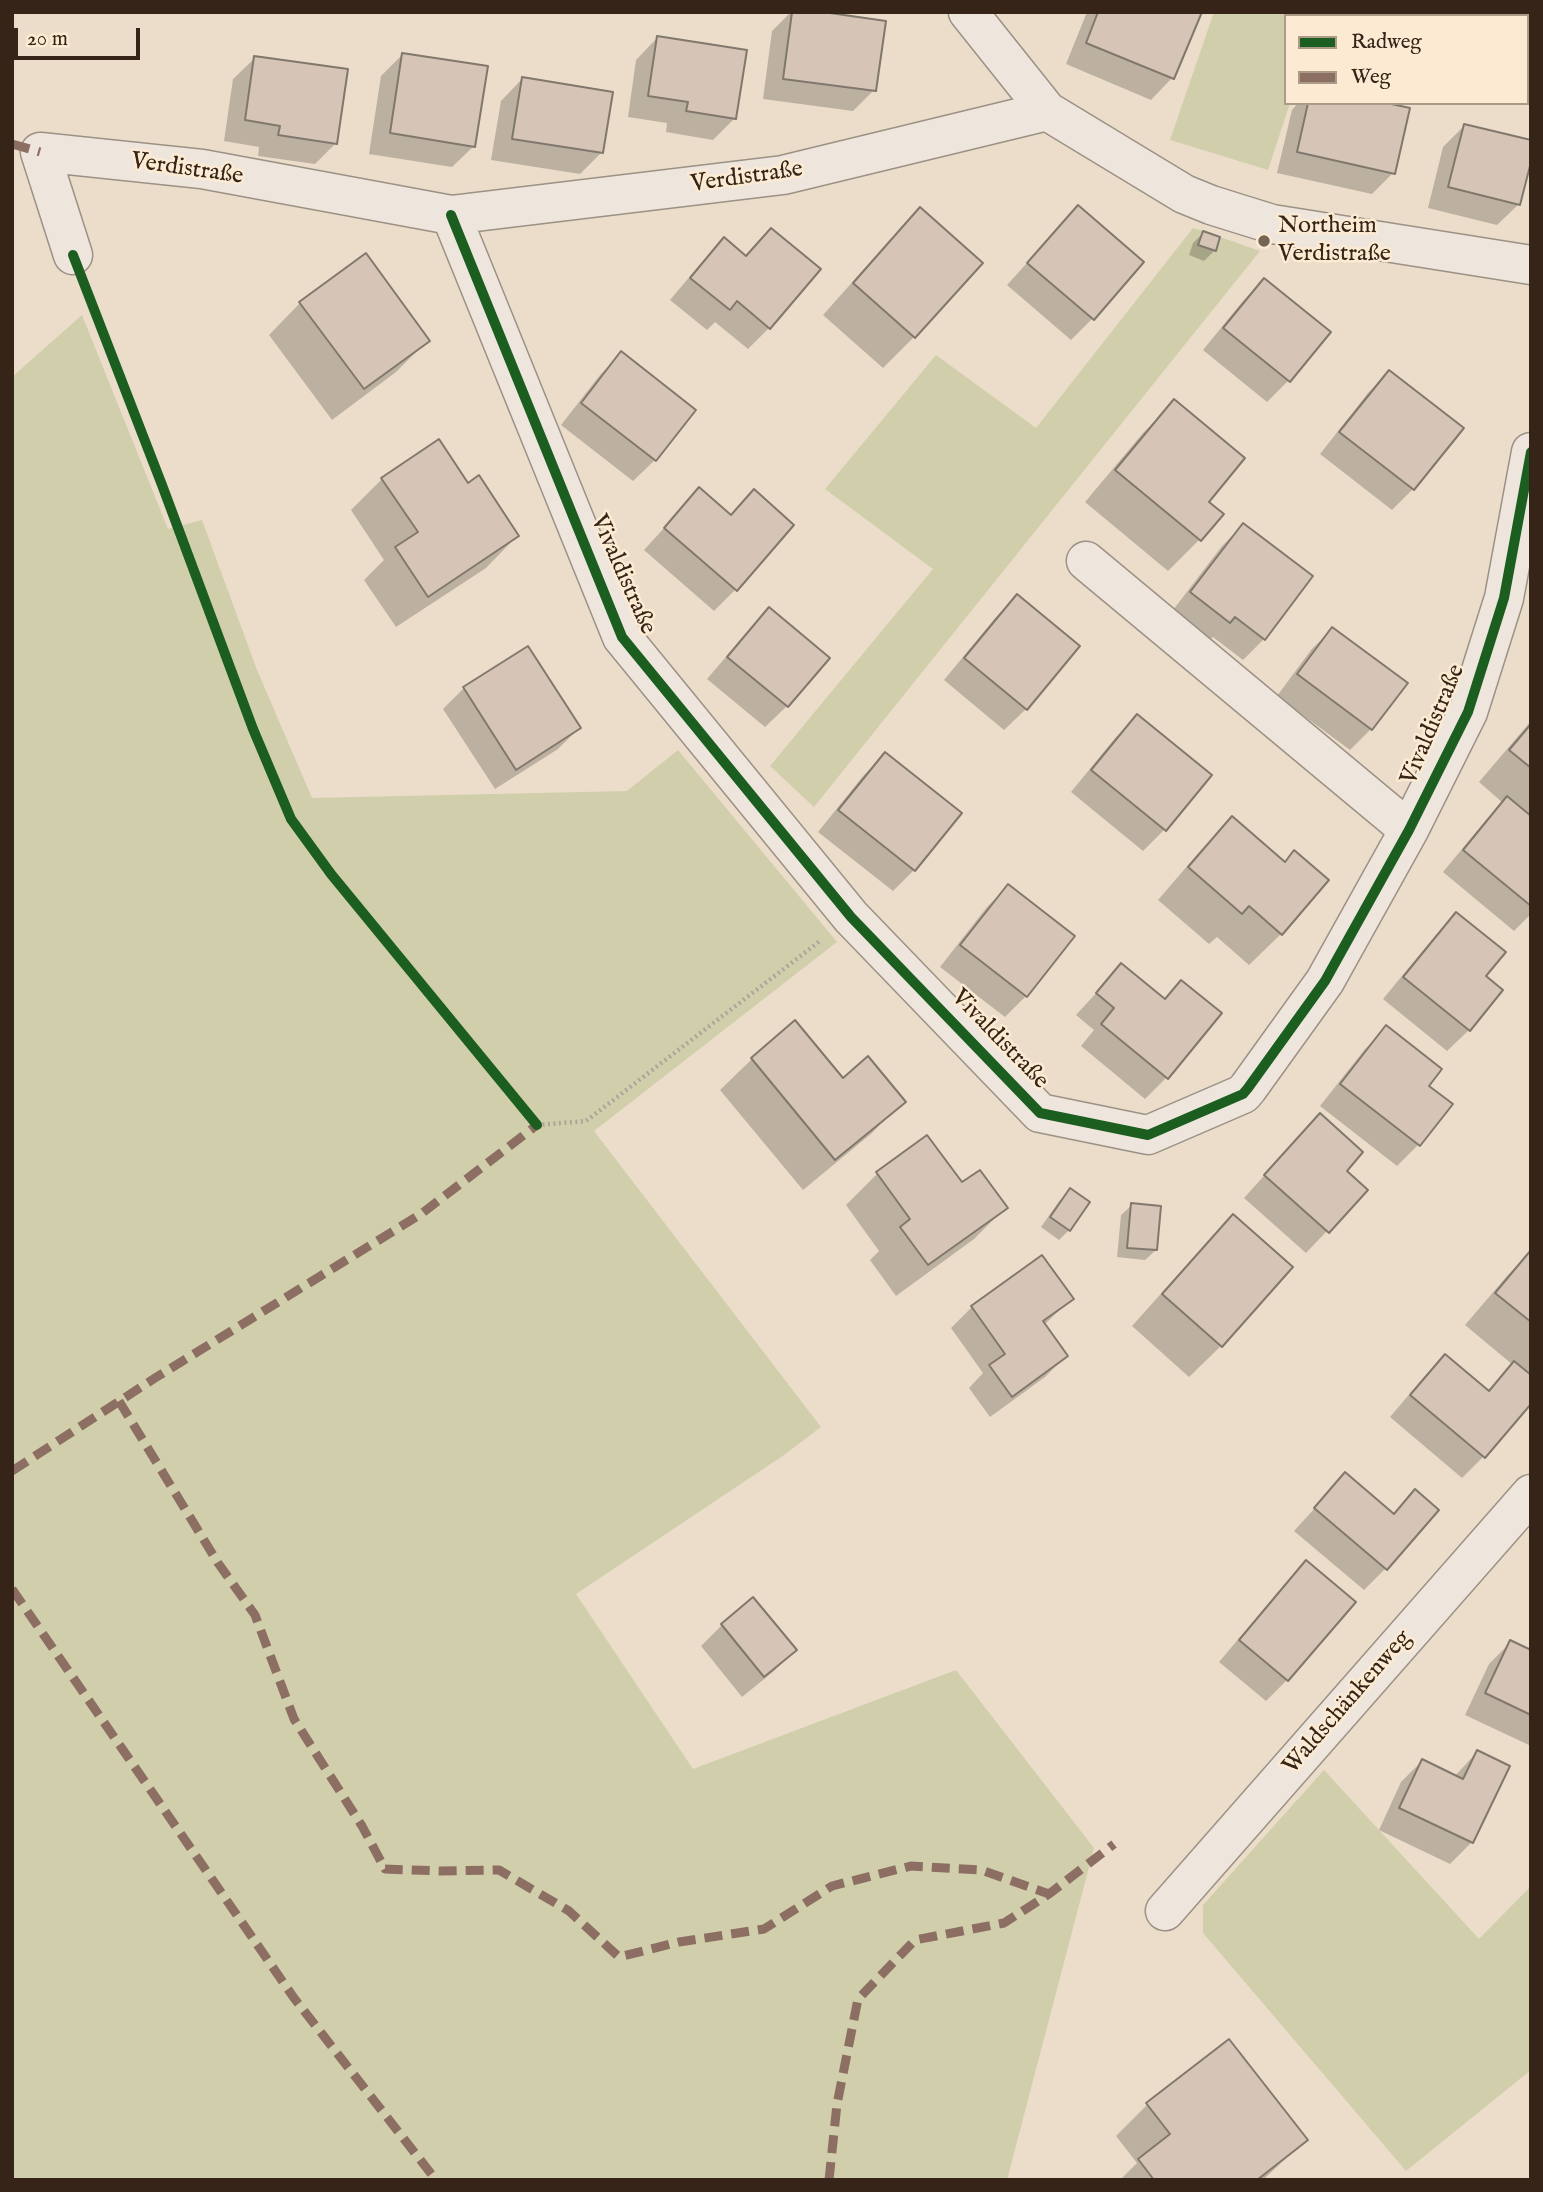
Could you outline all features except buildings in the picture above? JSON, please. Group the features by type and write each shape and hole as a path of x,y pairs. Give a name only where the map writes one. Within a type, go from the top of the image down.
{"street":[{"path":"968,12 1047,111 1184,194 1210,205 1272,223 1531,265"},
{"name":"Verdistraße","path":"73,255 40,152 202,169 451,215 783,175 1047,111"},
{"name":"Vivaldistraße","path":"451,215 622,637 851,917 1040,1113 1148,1136 1243,1094 1319,991 1409,830 1468,712 1504,598 1531,452"},
{"name":"Vivaldistraße","path":"1086,561 1409,830"},
{"name":"Waldschänkenweg","path":"1165,1911 1531,1494"}],"path":[{"path":"537,1125 586,1121 851,917"}],"shaded area":[{"path":"1214,12 1321,12 1284,14 1284,105 1289,105 1268,170 1170,140"},
{"path":"1193,228 1203,231 1199,245 1216,251 1220,237 1260,251 814,807 770,766 933,569 825,489 936,355 1036,428"},
{"path":"82,315 168,529 202,520 257,670 312,798 627,791 678,750 837,942 594,1131 821,1427 784,1455 576,1594 693,1769 956,1670 1094,1848 1007,2180 12,2180 12,377"},
{"path":"1324,1770 1479,1939 1531,1886 1531,2070 1406,2171 1203,1933 1203,1905"}],"marked path":[{"path":"12,144 40,152"},
{"path":"12,1471 155,1378 421,1214 537,1125 535,1122"},
{"path":"119,1401 218,1563 255,1615 294,1719 362,1826 385,1869 499,1870 569,1911 619,1957 679,1942 764,1929 832,1886 911,1866 981,1870 1049,1894"},
{"path":"12,1589 294,1998 436,2180"},
{"path":"829,2180 837,2104 858,1999 915,1940 1004,1923 1049,1894 1114,1844"}],"cycle path":[{"path":"451,215 622,637 851,917 1040,1113 1148,1135 1243,1094 1248,1088 1325,981 1409,830 1468,712 1504,598 1531,452"},
{"path":"73,255 253,729 291,819 331,874 537,1125"}],"place":[{"name":"Northeim Verdistraße","path":"1264,241"}]}
